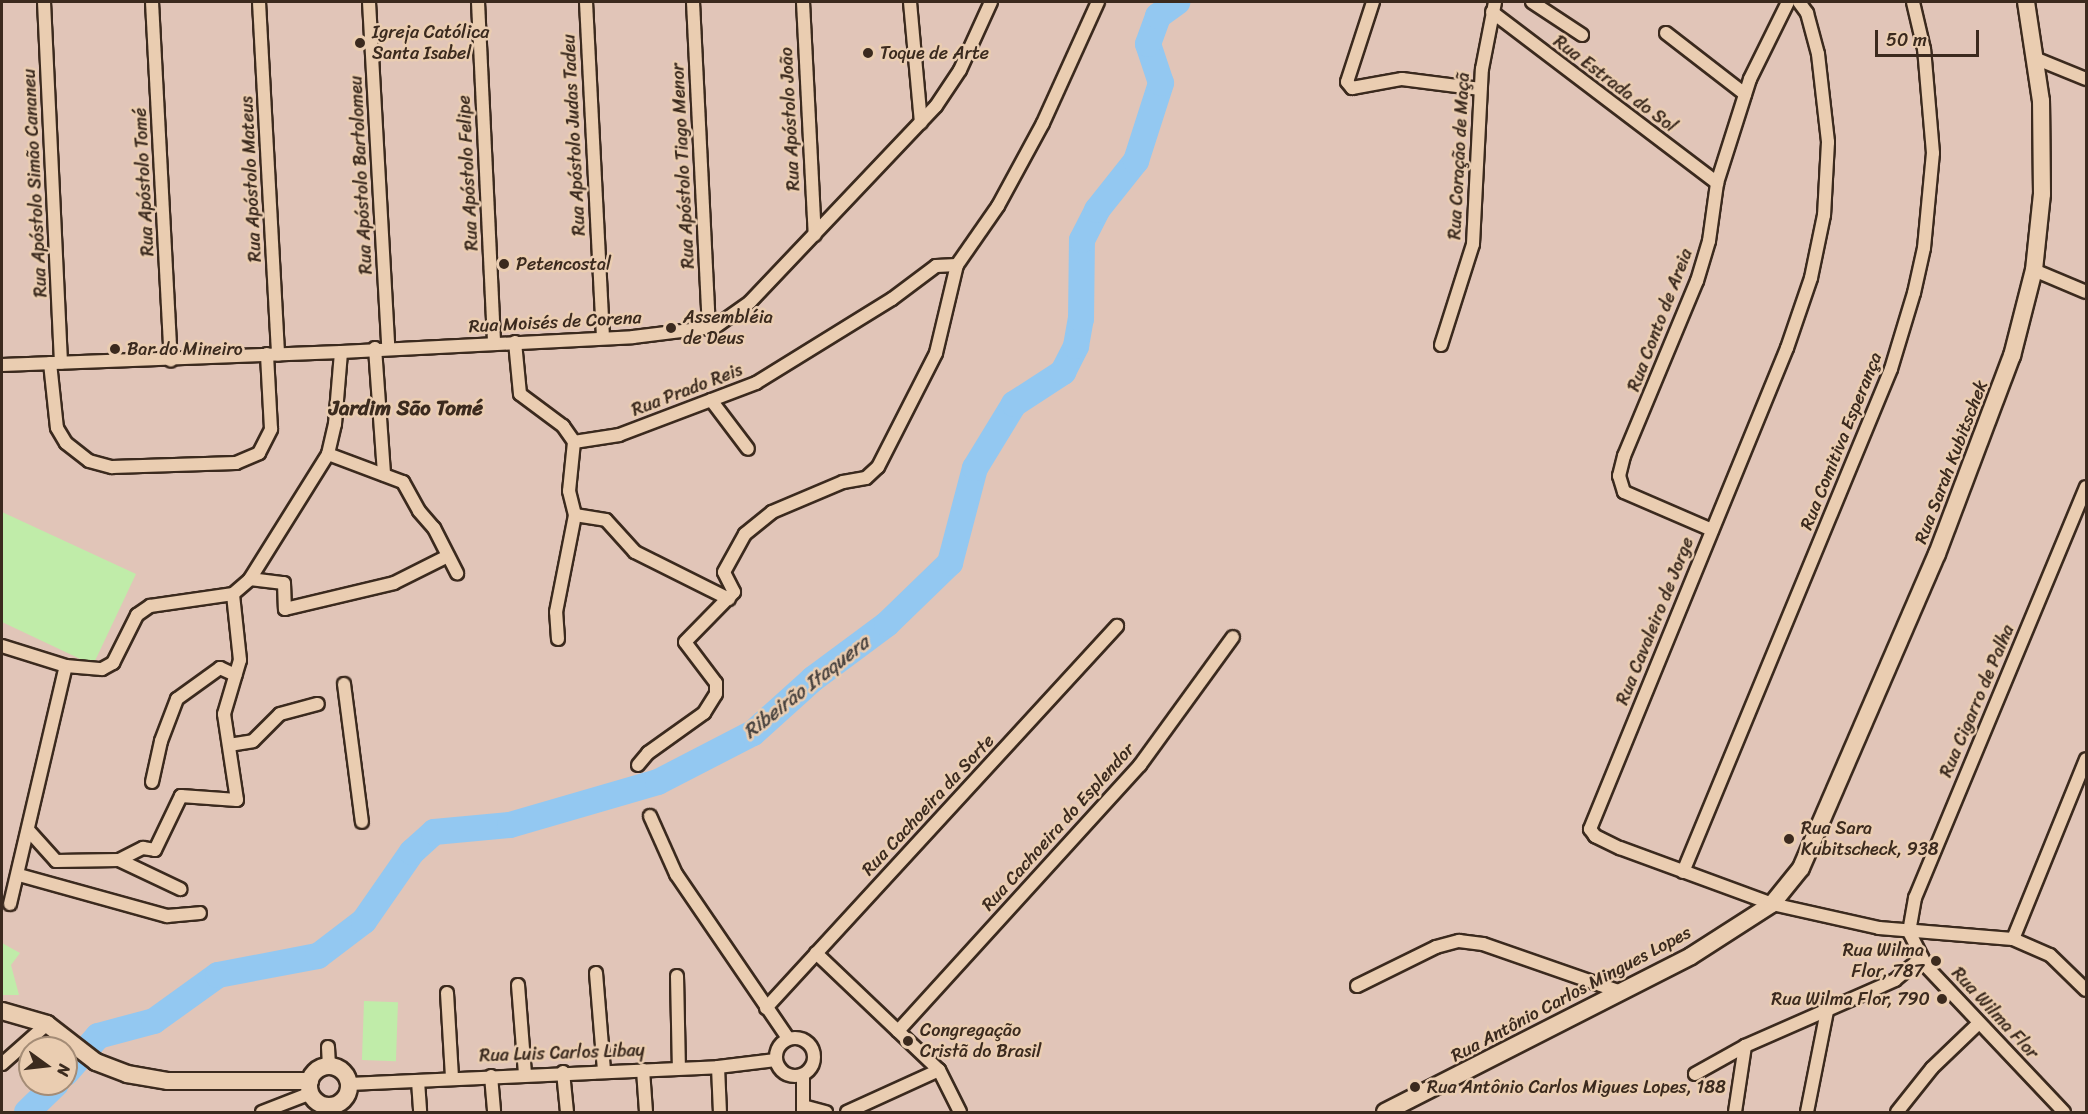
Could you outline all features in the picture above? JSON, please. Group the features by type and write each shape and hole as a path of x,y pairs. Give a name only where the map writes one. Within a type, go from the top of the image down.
{"street":[{"name":"Rua Apóstolo Simão Cananeu","path":"44,2 57,428 66,443 89,461 112,467 236,463 259,453 271,429 273,354"},
{"name":"Rua Apóstolo Tomé","path":"152,2 171,360"},
{"name":"Rua Apóstolo Mateus","path":"259,2 273,354"},
{"name":"Rua Apóstolo Bartolomeu","path":"369,2 382,348 384,475"},
{"name":"Rua Apóstolo Felipe","path":"478,2 494,343"},
{"name":"Rua Apóstolo Judas Tadeu","path":"586,2 603,338"},
{"name":"Rua Apóstolo Tiago Menor","path":"693,2 709,329"},
{"name":"Rua Apóstolo João","path":"803,2 815,235"},
{"path":"910,2 921,122"},
{"name":"Rua Moisés de Corena","path":"2,365 341,352 382,348 603,338 709,329 750,302 947,93 991,2"},
{"path":"639,765 648,753 704,713 716,694 716,682 685,642 729,599 734,588 725,577 726,564 756,524 772,512 843,482 866,478 878,467 936,353 957,265 998,206 1043,123 1098,2"},
{"path":"1373,2 1347,82 1352,88 1402,79 1480,88"},
{"path":"1532,2 1582,34"},
{"name":"Rua Conto de Areia","path":"1712,530 1624,492 1619,476 1624,456 1697,280 1709,241 1717,183 1745,94 1788,2"},
{"name":"Rua Cavaleiro de Jorge","path":"1799,2 1814,30 1827,117 1827,186 1820,240 1799,318 1590,829 1603,840 1772,904 1909,932 2013,939"},
{"name":"Rua Comitiva Esperança","path":"1683,872 1891,369 1914,293 1924,248 1933,153 1924,49 1913,2"},
{"name":"Rua Sarah Kubitschek","path":"1772,904 1812,849 1937,554 2012,356 2034,270 2044,144 2037,59 2026,2"},
{"name":"Rua Coração de Maçã","path":"1441,345 1473,243 1480,88 1493,7"},
{"name":"Rua Estrada do Sol","path":"1493,7 1717,183"},
{"path":"1666,33 1745,94"},
{"path":"2037,59 2086,79"},
{"name":"Rua Prado Reis","path":"574,442 620,435 711,400 791,364 936,266 957,265"},
{"path":"2034,270 2086,292"},
{"path":"515,342 520,394 563,426 574,442 569,491 575,515 555,612 558,639"},
{"path":"2,646 66,666 90,670 113,663 137,615 150,606 233,594 250,579 328,454 335,424 341,352"},
{"path":"711,400 748,449"},
{"path":"328,454 404,482 457,573"},
{"name":"Rua Cigarro de Palha","path":"1909,932 1915,898 2086,487"},
{"path":"575,515 606,520 635,552 729,599"},
{"path":"250,579 284,583 285,609 394,583 448,556"},
{"path":"30,832 56,861 119,860 143,849 155,850 182,796 237,800 224,714 240,660 233,594"},
{"name":"Rua Cachoeira da Sorte","path":"766,1008 1117,626"},
{"name":"Rua Cachoeira do Esplendor","path":"898,1032 1140,765 1233,638"},
{"path":"10,904 30,832 66,666"},
{"path":"152,782 160,741 177,699 220,668 235,675"},
{"path":"344,684 362,822"},
{"path":"229,745 253,741 280,714 318,704"},
{"path":"2086,759 2013,939 2050,956 2086,990"},
{"path":"650,816 676,874 788,1038"},
{"path":"119,860 180,889"},
{"path":"19,875 167,916 200,913"},
{"name":"Rua Antônio Carlos Mingues Lopes","path":"1385,1113 1691,956 1772,904"},
{"name":"Rua Wilma Flor","path":"1909,932 1921,958 2064,1113"},
{"path":"1357,986 1436,947 1459,941 1483,944 1620,992"},
{"path":"816,953 939,1070 960,1113"},
{"path":"1695,1074 1745,1047 1895,980 1921,958"},
{"path":"596,972 604,1070"},
{"path":"677,976 679,1068"},
{"path":"518,985 525,1074"},
{"path":"447,993 452,1077"},
{"path":"2,1011 47,1024 96,1062 127,1074 168,1081 310,1087"},
{"path":"1807,1113 1827,1011"},
{"path":"1897,1113 1932,1068 1979,1023"},
{"path":"2,1064 47,1024"},
{"path":"788,1038 776,1051 776,1060 786,1074 803,1075"},
{"path":"788,1038 805,1039 812,1045 814,1062 803,1075 803,1109 826,1113"},
{"path":"328,1047 329,1066"},
{"path":"1735,1113 1745,1047"},
{"name":"Rua Luis Carlos Libay","path":"349,1084 452,1077 718,1066 776,1060"},
{"path":"267,1111 310,1087 317,1070 329,1066 343,1071 349,1084 347,1096 332,1109 319,1103 310,1087"},
{"path":"718,1066 720,1113"},
{"path":"643,1070 646,1113"},
{"path":"847,1113 939,1070"},
{"path":"563,1072 567,1113"},
{"path":"491,1076 494,1113"},
{"path":"418,1081 420,1113"}],"green space":[{"path":"2,512 136,574 93,665 2,622"},
{"path":"2,943 20,953 11,965 19,995 2,995"},
{"path":"364,1001 398,1002 396,1061 362,1060"}],"waterway":[{"name":"Ribeirão Itaquera","path":"78,1059 98,1036 154,1021 218,975 318,956 364,921 412,852 434,832 510,825 658,782 753,733 813,679 887,624 950,563 975,468 1014,404 1063,372 1076,346 1081,319 1082,240 1097,210 1136,161 1161,83 1148,44 1158,16 1177,2"},
{"name":"Ribeirão Itaquera","path":"27,1112 44,1096"}],"place":[{"name":"Igreja Católica Santa Isabel","path":"360,43"},
{"name":"Toque de Arte","path":"868,53"},
{"name":"Petencostal","path":"504,264"},
{"name":"Assembléia de Deus","path":"671,328"},
{"name":"Bar do Mineiro","path":"115,349"},
{"name":"Rua Sara Kubitscheck, 938","path":"1789,839"},
{"name":"Rua Wilma Flor, 787","path":"1936,961"},
{"name":"Rua Wilma Flor, 790","path":"1942,999"},
{"name":"Congregação Cristã do Brasil","path":"908,1041"},
{"name":"Rua Antônio Carlos Migues Lopes, 188","path":"1415,1087"}],"district":[{"name":"Jardim São Tomé","path":"406,408"}]}
